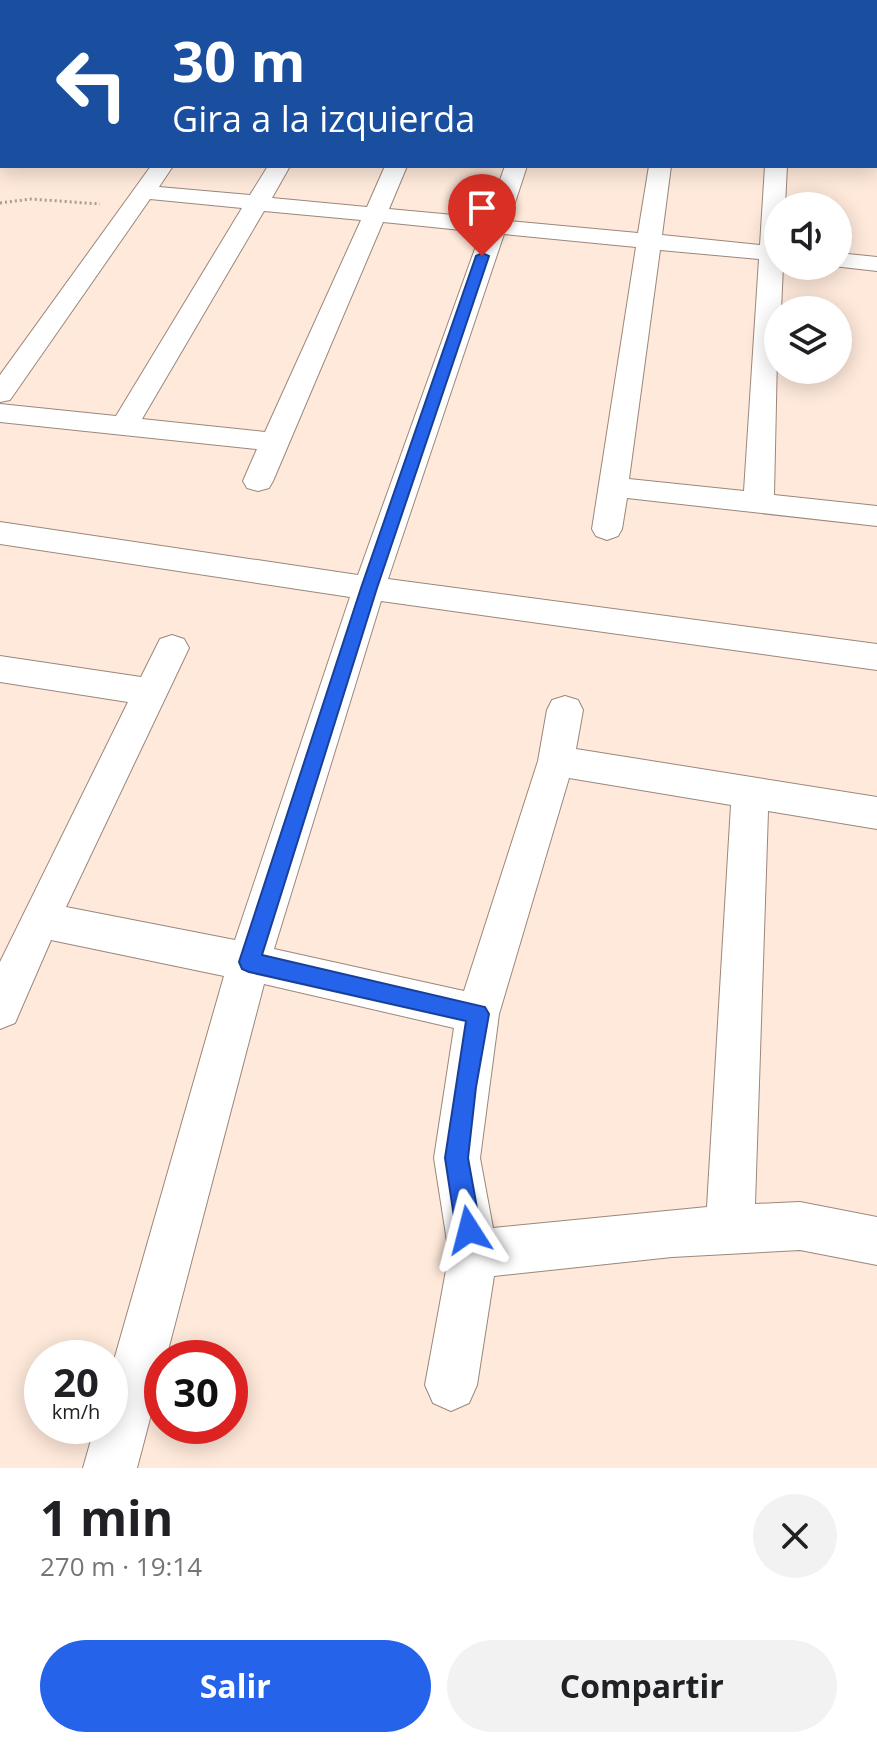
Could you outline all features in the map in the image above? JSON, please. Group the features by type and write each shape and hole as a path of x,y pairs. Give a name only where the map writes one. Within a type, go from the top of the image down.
{"street":[{"path":"0,394 161,168"},
{"path":"124,426 278,168"},
{"path":"258,481 395,168"},
{"path":"110,1468 249,962 369,588 515,168"},
{"path":"607,529 660,168"},
{"path":"775,192 776,168"},
{"path":"138,199 257,203 764,253"},
{"path":"852,261 877,264"},
{"path":"758,503 772,280"},
{"path":"0,413 275,442"},
{"path":"613,487 877,516"},
{"path":"0,533 369,588 877,657"},
{"path":"0,1009 172,648"},
{"path":"0,669 152,692"},
{"path":"451,1385 473,1254 457,1158 465,1087 478,1014 556,761 565,710"},
{"path":"556,761 877,813"},
{"path":"730,1230 750,792"},
{"path":"40,920 249,962 478,1014"},
{"path":"473,1254 800,1226 877,1241"}],"path":[{"path":"0,203 31,199 138,199"}],"route":[{"path":"469,1230 457,1158 478,1014 249,962 369,588 482,256"}]}
